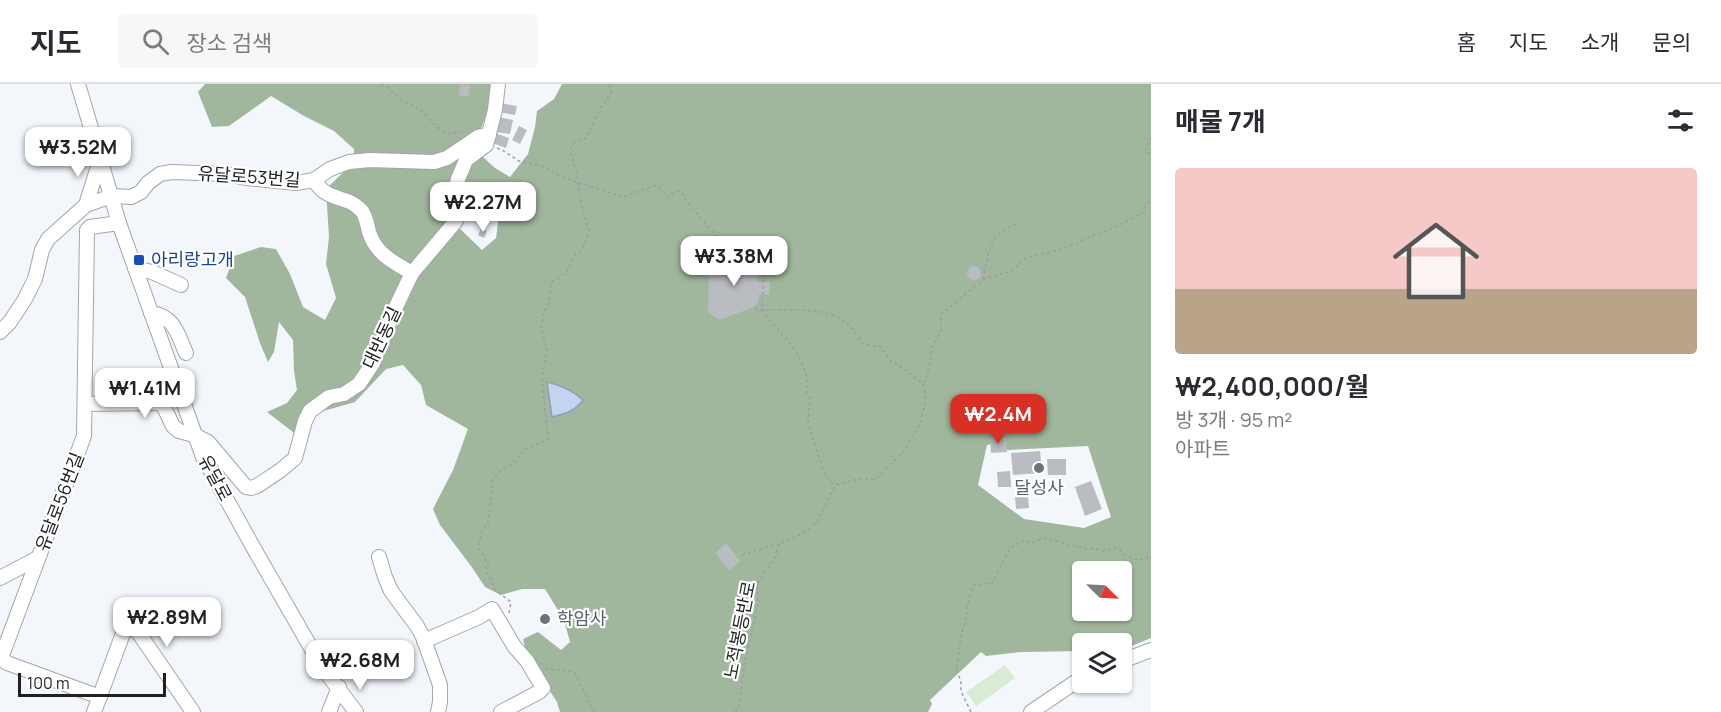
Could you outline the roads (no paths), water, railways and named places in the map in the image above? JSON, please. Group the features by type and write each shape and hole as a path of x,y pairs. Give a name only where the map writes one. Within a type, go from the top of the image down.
{"street":[{"name":"유달로","path":"78,84 119,223 203,457 322,667 356,712"},
{"path":"488,140 498,84"},
{"name":"유달로53번길","path":"86,205 112,196 131,197 141,192 160,174 172,172 226,174 296,183 314,180 330,169 349,162 370,160 434,162 447,158 478,136 488,140"},
{"name":"대반동길","path":"194,435 208,442 246,487 257,486 295,458 310,411 329,397 344,394 359,384 373,363 412,273 456,222 454,196 466,160 488,140"},
{"path":"0,332 26,299 35,279 44,244 86,205 100,160"},
{"path":"314,180 329,196 350,202 361,210 375,247 385,257 412,273"},
{"name":"유달로56번길","path":"100,697 1,658 81,447 85,431 87,230 90,227 119,223"},
{"path":"135,268 152,272 181,285"},
{"path":"151,313 171,321 186,353"},
{"path":"85,404 162,403 173,426 178,431 194,435"},
{"path":"379,557 391,591 417,627 424,641 440,685 438,712"},
{"path":"0,578 38,558"},
{"path":"424,641 492,609 543,688 501,712"},
{"path":"94,712 125,628 132,626 193,712"},
{"path":"1132,658 1151,650"},
{"path":"1031,712 1072,684"},
{"path":"329,712 339,687"}],"water":[{"path":"547,382 566,389 583,400 569,412 552,417"}],"place":[{"name":"아리랑고개","path":"139,260"},
{"name":"달성사","path":"1039,468"},
{"name":"학암사","path":"545,619"}]}
